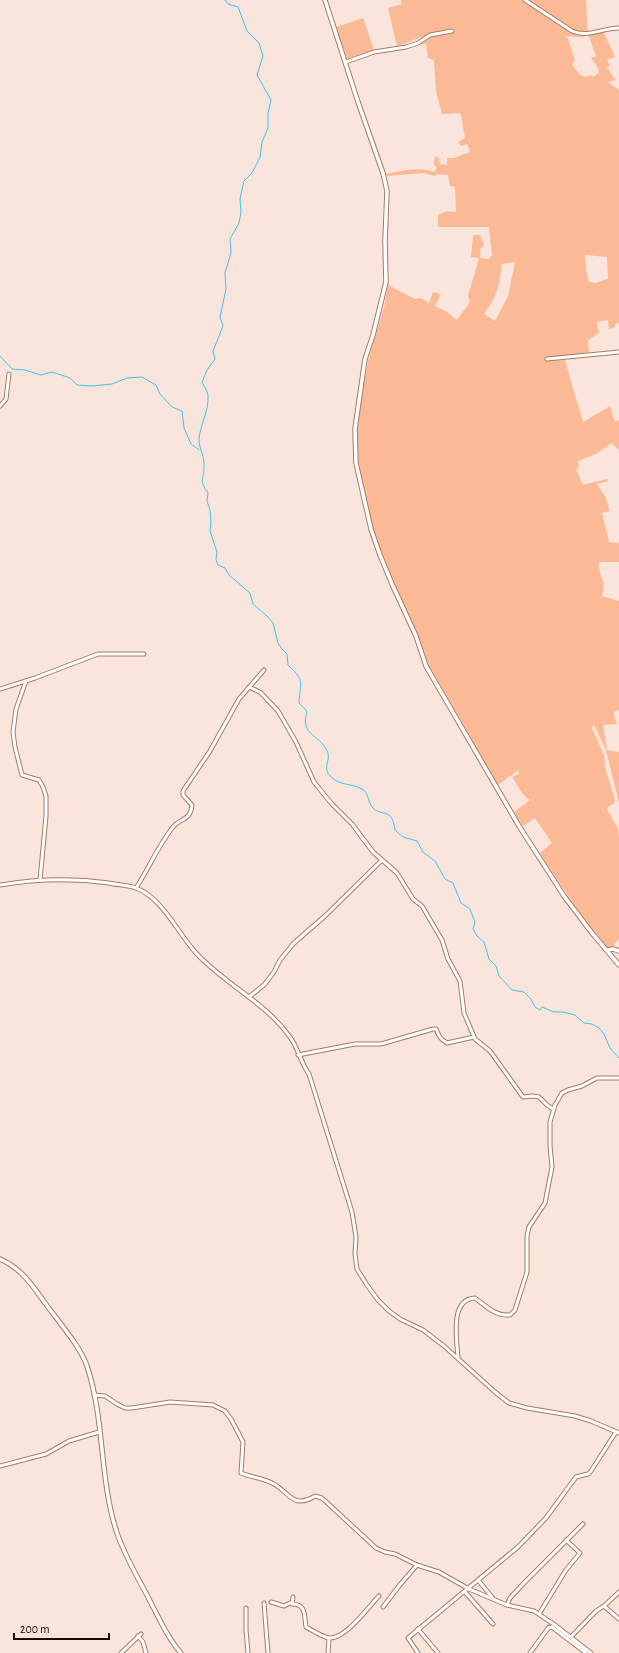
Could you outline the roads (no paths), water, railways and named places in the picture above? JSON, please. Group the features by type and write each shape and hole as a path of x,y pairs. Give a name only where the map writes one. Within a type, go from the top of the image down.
{"street":[{"path":"325,0 383,173 387,191 385,288 365,359 355,429 356,463 371,529 392,584 416,636 426,666 537,855 576,913 619,965"},
{"path":"526,0 572,31 578,33 588,34 606,28 619,28"},
{"path":"346,62 374,52 406,47 418,43 430,36 452,31"},
{"path":"547,359 619,352"},
{"path":"0,406 6,398 9,374"},
{"path":"0,689 26,681 98,654 144,654"},
{"path":"136,888 165,837 176,822 185,820 189,815 192,805 183,795 183,791 210,751 234,706 264,670"},
{"path":"26,681 16,709 14,739 22,775 39,780 46,796 46,816 40,880"},
{"path":"249,687 260,692 278,711 296,742 314,782 331,803 352,824 381,860 397,873 414,899 422,906 442,940 448,959 460,981 464,1013 474,1037 490,1051 523,1097 539,1097 546,1106 553,1109"},
{"path":"249,997 264,985 274,972 280,960 294,943 325,916 381,860"},
{"path":"0,885 40,880 96,881 136,888 156,902 197,954 212,968 249,997 277,1022 290,1037 309,1074 352,1212 356,1237 356,1261 361,1276 378,1300 389,1312 434,1338 495,1392 512,1404 591,1420 617,1432 590,1472 576,1477 546,1518 518,1547 408,1638 418,1653"},
{"path":"607,950 613,949 619,951"},
{"path":"298,1055 355,1044 381,1044 433,1029 436,1029 441,1040 447,1043 474,1037"},
{"path":"458,1359 456,1322 460,1309 465,1302 475,1298 492,1312 504,1316 512,1314 515,1310 527,1272 527,1236 529,1227 545,1203 552,1167 550,1122 553,1109 562,1093 582,1086 597,1078 619,1078"},
{"path":"0,1259 8,1262 22,1274 35,1289 78,1348 86,1365 94,1395 109,1500 117,1533 139,1579 180,1653"},
{"path":"94,1395 105,1396 117,1404 132,1408 170,1402 213,1404 221,1408 231,1419 242,1437 241,1473 274,1484 295,1500 306,1501 315,1496 322,1498 376,1548 385,1552 396,1554 417,1565 439,1572 469,1589 507,1605 526,1608 539,1614 591,1653"},
{"path":"0,1466 46,1454 69,1441 100,1432"},
{"path":"507,1605 510,1598 583,1524"},
{"path":"539,1614 566,1570 580,1553 566,1540"},
{"path":"383,1607 417,1565"},
{"path":"478,1580 493,1599"},
{"path":"465,1592 494,1624"},
{"path":"571,1637 596,1611 604,1606 619,1592"},
{"path":"292,1602 292,1604 296,1604 303,1608 306,1627 329,1638 340,1635 347,1630 379,1596"},
{"path":"292,1602 293,1597"},
{"path":"271,1602 284,1606 292,1602"},
{"path":"264,1603 268,1653"},
{"path":"604,1606 619,1619"},
{"path":"246,1608 248,1653"},
{"path":"530,1653 552,1623"},
{"path":"549,1628 552,1627 561,1633 586,1653"},
{"path":"418,1629 438,1653"},
{"path":"121,1653 140,1635 146,1653"},
{"path":"328,1653 329,1638"}],"waterway":[{"path":"225,0 228,4 238,7 247,31 259,43 263,56 257,75 271,100 268,113 268,128 262,142 260,157 252,173 244,181 240,199 241,212 239,223 230,239 231,253 225,273 226,289 220,317 223,326 213,351 215,359 207,370 202,382 208,396 207,407 199,439 204,463 202,482 208,493 207,501 210,510 211,522 210,531 217,552 216,559 218,565 225,568 229,575 250,593 253,604 273,623 278,643 287,654 288,665 300,679 301,686 299,703 307,711 306,726 311,734 324,745 327,751 327,770 331,777 339,782 364,790 372,807 379,812 389,815 392,818 395,830 403,837 417,841 423,852 435,861 445,879 453,883 461,903 470,909 475,922 473,929 477,936 484,942 489,959 496,966 499,976 512,990 524,992 531,999 535,1007 540,1010 542,1007 554,1012 563,1012 575,1015 584,1023 592,1024 599,1028 604,1034 610,1048 619,1058"},
{"path":"0,356 12,369 25,370 41,375 52,372 70,378 77,385 92,386 112,384 127,378 142,377 156,385 160,394 172,407 182,411 184,428 191,444 199,450"}]}
